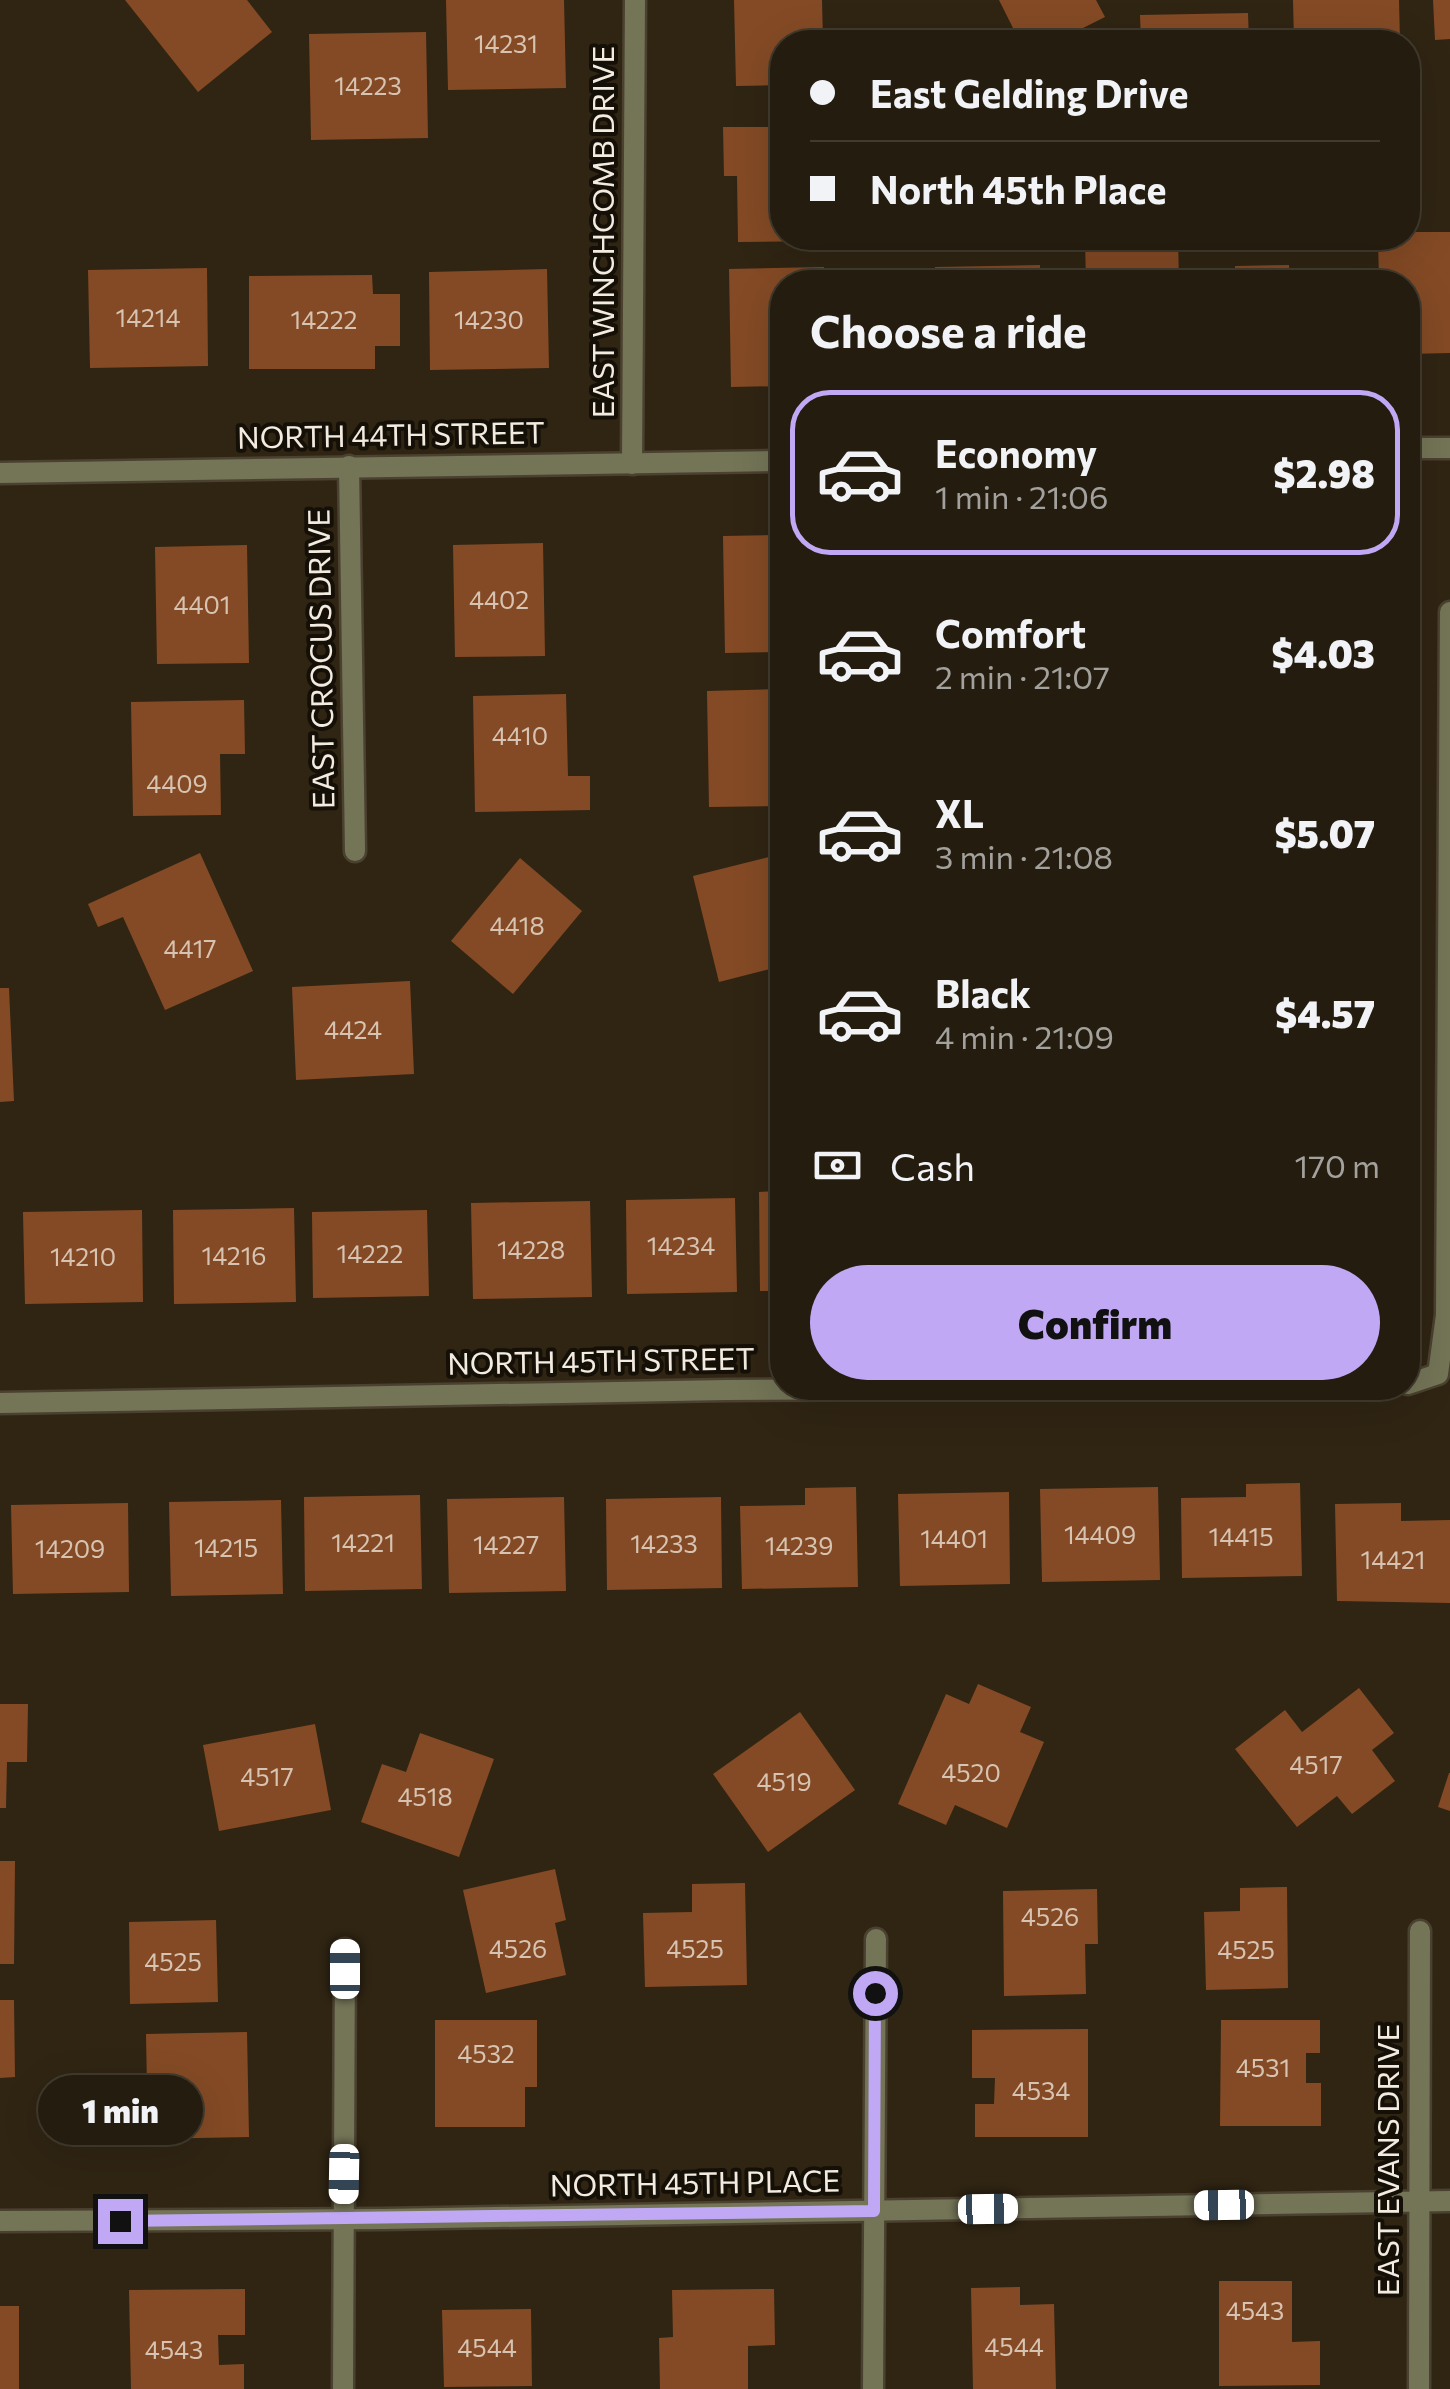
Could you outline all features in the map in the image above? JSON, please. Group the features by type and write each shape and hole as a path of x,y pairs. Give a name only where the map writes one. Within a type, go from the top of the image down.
{"street":[{"name":"EAST WINCHCOMB DRIVE","path":"632,464 635,0"},
{"path":"1420,448 1450,448"},
{"name":"NORTH 44TH STREET","path":"0,472 770,461"},
{"name":"EAST CROCUS DRIVE","path":"348,466 355,851"},
{"path":"1420,1380 1438,1374 1446,1315 1450,612"},
{"name":"NORTH 45TH STREET","path":"0,1402 770,1390"},
{"name":"EAST EVANS DRIVE","path":"1419,2389 1420,1931"},
{"path":"873,2389 876,1939"},
{"path":"342,2389 345,1949"},
{"name":"NORTH 45TH PLACE","path":"0,2221 1450,2201"}],"building":[{"path":"125,0 247,0 272,32 198,92"},
{"path":"446,0 564,0 566,88 448,90"},
{"path":"734,0 822,0 823,30 770,30 770,85 736,86"},
{"path":"999,0 1096,0 1105,17 1079,30 1014,30"},
{"path":"1293,0 1399,0 1400,30 1294,30"},
{"path":"1433,0 1450,0 1450,39 1435,40"},
{"path":"1248,13 1249,30 1141,30 1140,15"},
{"path":"426,32 428,138 311,140 309,34"},
{"path":"723,127 770,127 770,242 738,242 737,176 724,176"},
{"path":"1420,232 1450,232 1450,353 1420,354 1420,270 1379,270 1378,250 1420,250"},
{"path":"1085,250 1178,250 1179,270 1086,270"},
{"path":"1040,265 1040,270 935,270"},
{"path":"1289,265 1289,270 1235,270 1235,266"},
{"path":"824,267 770,270 770,386 731,387 729,269"},
{"path":"207,268 208,366 90,368 88,270"},
{"path":"547,269 549,368 430,370 429,272"},
{"path":"372,275 373,294 400,294 400,346 375,346 375,369 249,369 249,276"},
{"path":"770,535 770,652 725,653 723,536"},
{"path":"543,543 545,656 455,657 453,545"},
{"path":"247,545 249,663 157,664 155,547"},
{"path":"770,689 770,806 709,807 707,691"},
{"path":"566,694 568,776 590,776 590,810 475,812 473,696"},
{"path":"244,700 245,754 220,754 221,815 133,816 131,702"},
{"path":"200,853 253,971 165,1010 123,917 98,927 88,904"},
{"path":"770,857 770,969 719,982 693,876"},
{"path":"520,858 582,911 513,994 451,941"},
{"path":"410,981 414,1074 296,1080 292,987"},
{"path":"0,988 9,988 14,1101 0,1102"},
{"path":"759,1192 770,1192 770,1291 760,1291"},
{"path":"735,1198 737,1292 627,1294 626,1200"},
{"path":"590,1201 592,1297 473,1299 471,1203"},
{"path":"294,1208 296,1302 174,1304 173,1210"},
{"path":"142,1210 143,1302 25,1304 23,1212"},
{"path":"427,1210 429,1296 313,1298 312,1212"},
{"path":"1300,1483 1302,1576 1182,1578 1181,1498 1246,1497 1246,1484"},
{"path":"856,1487 858,1587 742,1589 740,1506 805,1505 805,1488"},
{"path":"1158,1487 1160,1580 1042,1582 1040,1489"},
{"path":"1009,1492 1010,1584 900,1586 898,1494"},
{"path":"420,1495 422,1589 305,1591 304,1497"},
{"path":"564,1497 566,1591 449,1593 447,1499"},
{"path":"721,1497 722,1588 607,1590 606,1499"},
{"path":"281,1500 283,1594 171,1596 169,1502"},
{"path":"128,1503 129,1592 13,1594 11,1505"},
{"path":"1401,1503 1401,1521 1450,1520 1450,1603 1337,1601 1335,1504"},
{"path":"978,1684 1031,1707 1020,1732 1044,1742 1007,1828 955,1805 946,1825 898,1804 946,1694 969,1704"},
{"path":"1359,1688 1394,1733 1372,1750 1395,1781 1352,1814 1337,1796 1297,1827 1235,1749 1285,1710 1302,1732"},
{"path":"0,1704 28,1704 27,1762 7,1762 6,1808 0,1808"},
{"path":"800,1712 855,1790 768,1852 713,1774"},
{"path":"315,1724 331,1810 219,1831 203,1745"},
{"path":"420,1733 494,1759 459,1857 361,1822 382,1764 406,1772"},
{"path":"1450,1773 1450,1811 1438,1807"},
{"path":"0,1861 15,1861 14,1964 0,1964"},
{"path":"555,1869 566,1920 555,1923 566,1975 486,1993 463,1890"},
{"path":"745,1883 747,1985 645,1987 643,1913 692,1912 692,1884"},
{"path":"1287,1887 1288,1988 1206,1990 1204,1912 1240,1911 1240,1888"},
{"path":"1097,1889 1098,1944 1085,1944 1086,1994 1004,1996 1003,1891"},
{"path":"216,1920 218,2002 130,2004 129,1922"},
{"path":"0,2000 14,2000 15,2077 0,2078"},
{"path":"435,2020 537,2020 537,2087 525,2087 525,2127 435,2127"},
{"path":"1221,2020 1320,2020 1320,2053 1306,2053 1306,2083 1321,2083 1321,2126 1220,2126"},
{"path":"1088,2029 1088,2137 975,2137 975,2104 994,2104 995,2078 972,2078 972,2030"},
{"path":"247,2032 249,2137 148,2139 146,2034"},
{"path":"1219,2281 1292,2281 1292,2342 1320,2341 1320,2385 1219,2386"},
{"path":"1020,2287 1020,2305 1054,2304 1056,2389 973,2389 971,2288"},
{"path":"245,2289 245,2335 218,2335 219,2365 244,2364 244,2389 131,2389 129,2290"},
{"path":"774,2289 775,2345 748,2346 748,2389 660,2389 659,2338 673,2337 672,2290"},
{"path":"0,2306 19,2306 19,2389 0,2389"},
{"path":"531,2309 532,2386 444,2387 442,2310"}],"route":[{"path":"120,2221 874,2211 875,1993"}]}
